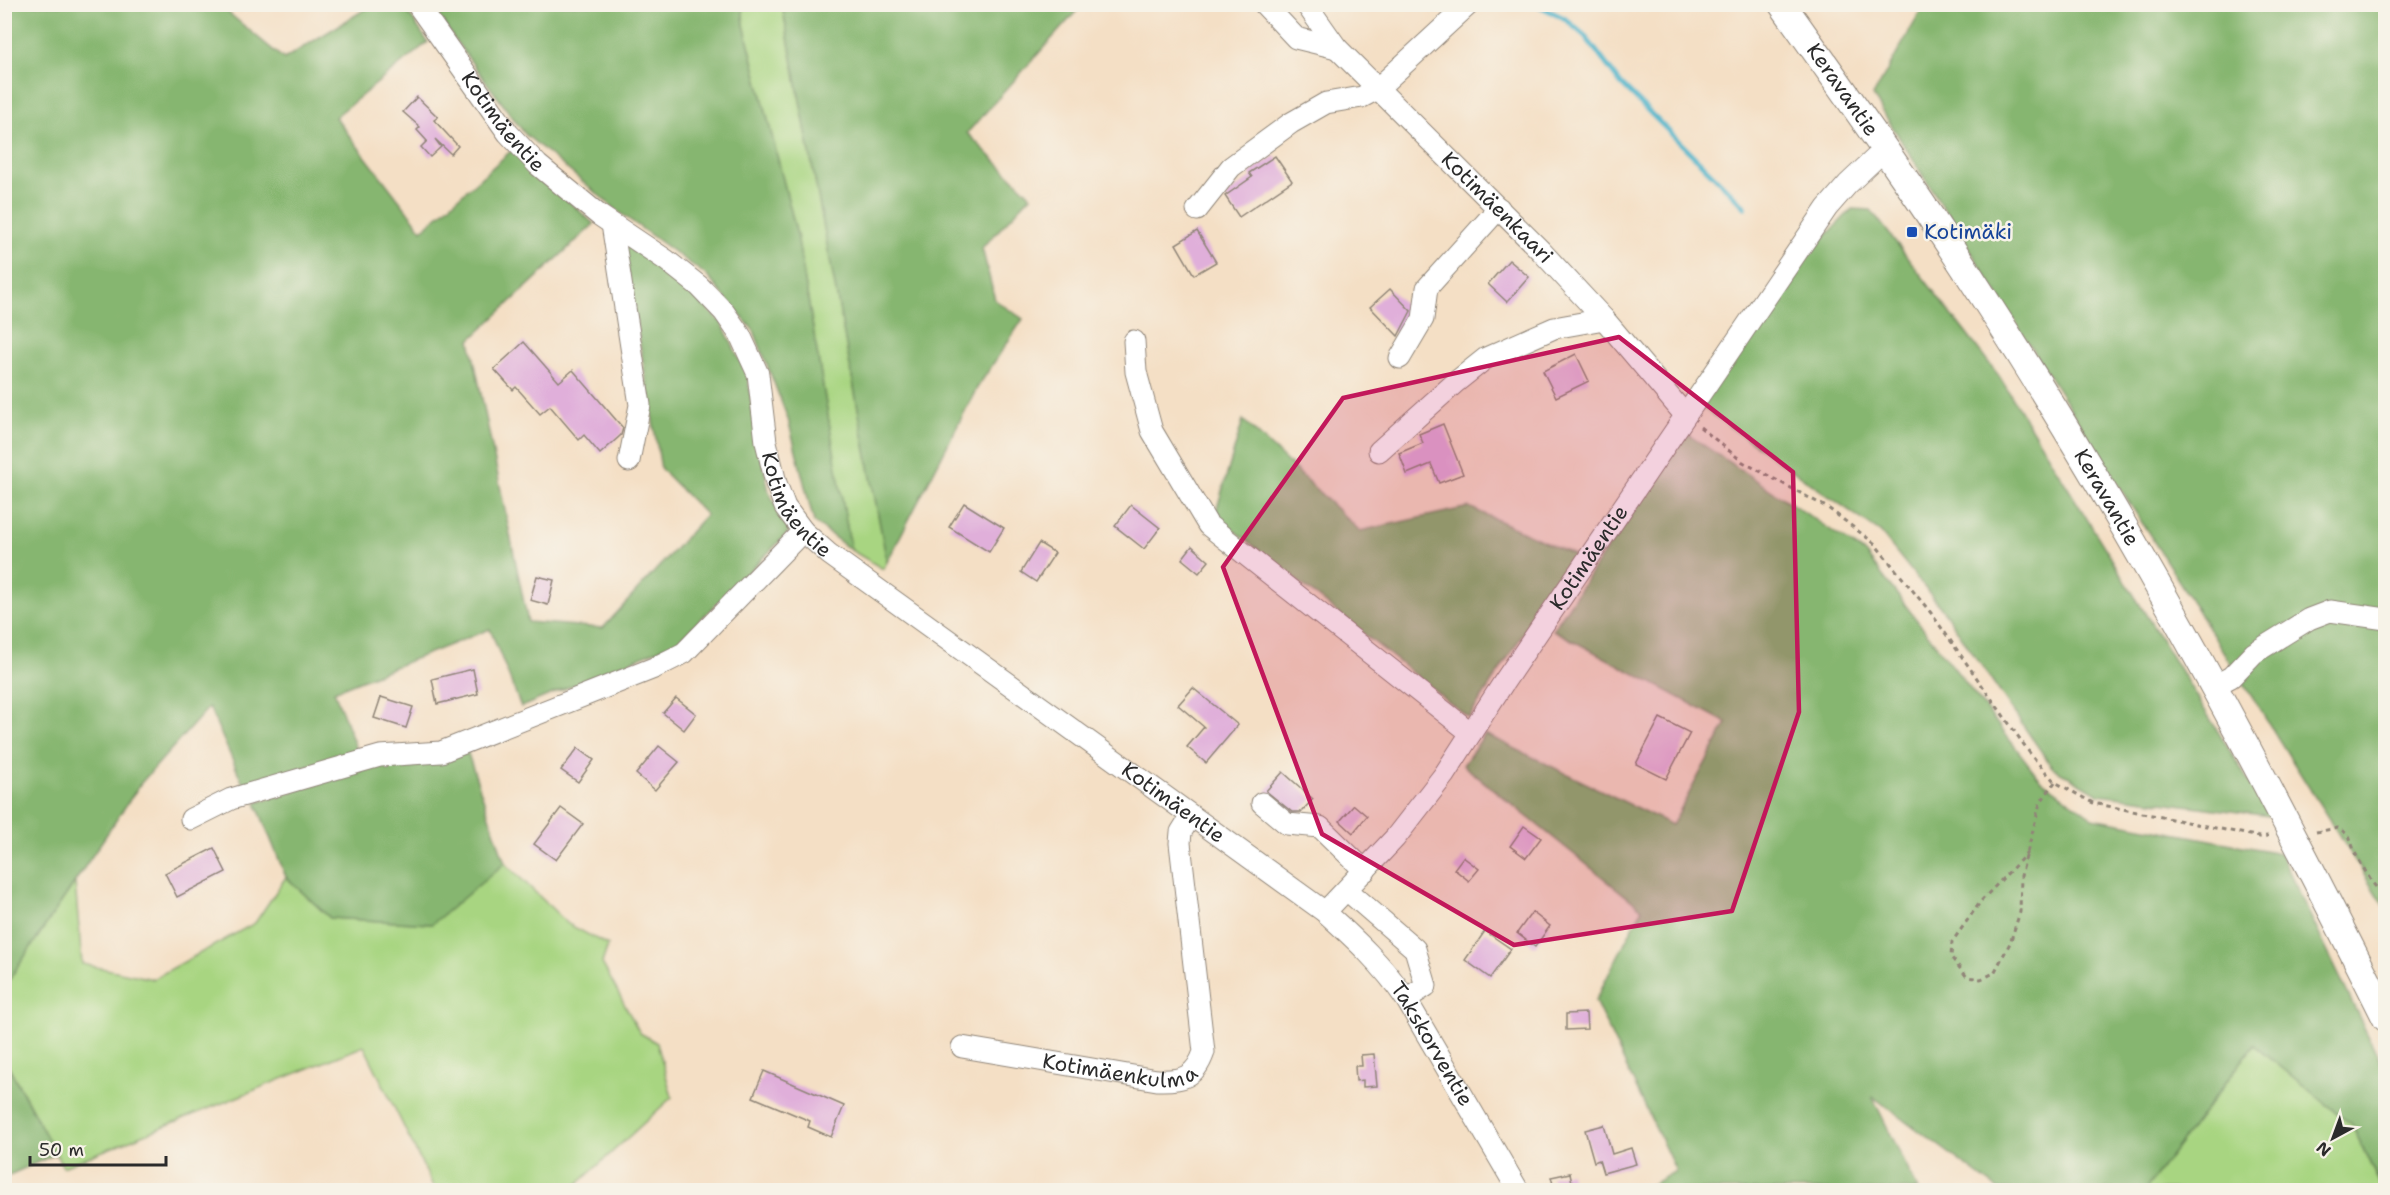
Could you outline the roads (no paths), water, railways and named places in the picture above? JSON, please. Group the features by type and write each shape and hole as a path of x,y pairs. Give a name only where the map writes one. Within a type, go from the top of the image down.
{"main road":[{"name":"Keravantie","path":"1782,4 1885,149 2004,329 2102,490 2214,686 2294,834 2385,1018"}],"street":[{"name":"Kotimäentie","path":"417,4 508,133 538,165 612,224 666,260 699,286 724,312 740,335 758,374 766,442 776,483 785,507 803,531 829,554 1325,912 1348,891 1395,838 1444,775 1685,415 1827,208 1885,149"},
{"path":"1264,4 1296,38 1337,48"},
{"name":"Kotimäenkaari","path":"1306,4 1337,48 1499,208 1604,319 1685,415"},
{"path":"1197,210 1231,167 1291,123 1326,103 1362,97 1377,89 1469,4"},
{"path":"1400,358 1423,319 1427,288 1499,208"},
{"path":"612,224 640,405 629,461"},
{"path":"1379,451 1455,382 1486,358 1554,328 1604,319"},
{"path":"1134,341 1136,372 1152,431 1208,525 1471,733"},
{"path":"191,819 231,799 380,756 441,752 654,668 684,653 803,531"},
{"path":"2214,686 2231,677 2254,653 2308,619 2330,611 2385,619"},
{"path":"1262,803 1287,824 1320,827 1365,871"},
{"name":"Kotimäenkulma","path":"962,1047 1156,1080 1176,1081 1190,1075 1200,1063 1204,1052 1180,843 1181,832 1191,816"},
{"path":"1348,891 1415,949 1426,986 1406,999"},
{"name":"Takskorventie","path":"1325,912 1368,951 1406,999 1518,1191"}],"waterway":[{"path":"1535,4 1564,18 1585,36 1621,84 1745,207"}],"place":[{"name":"Kotimäki","path":"1912,232"}]}
